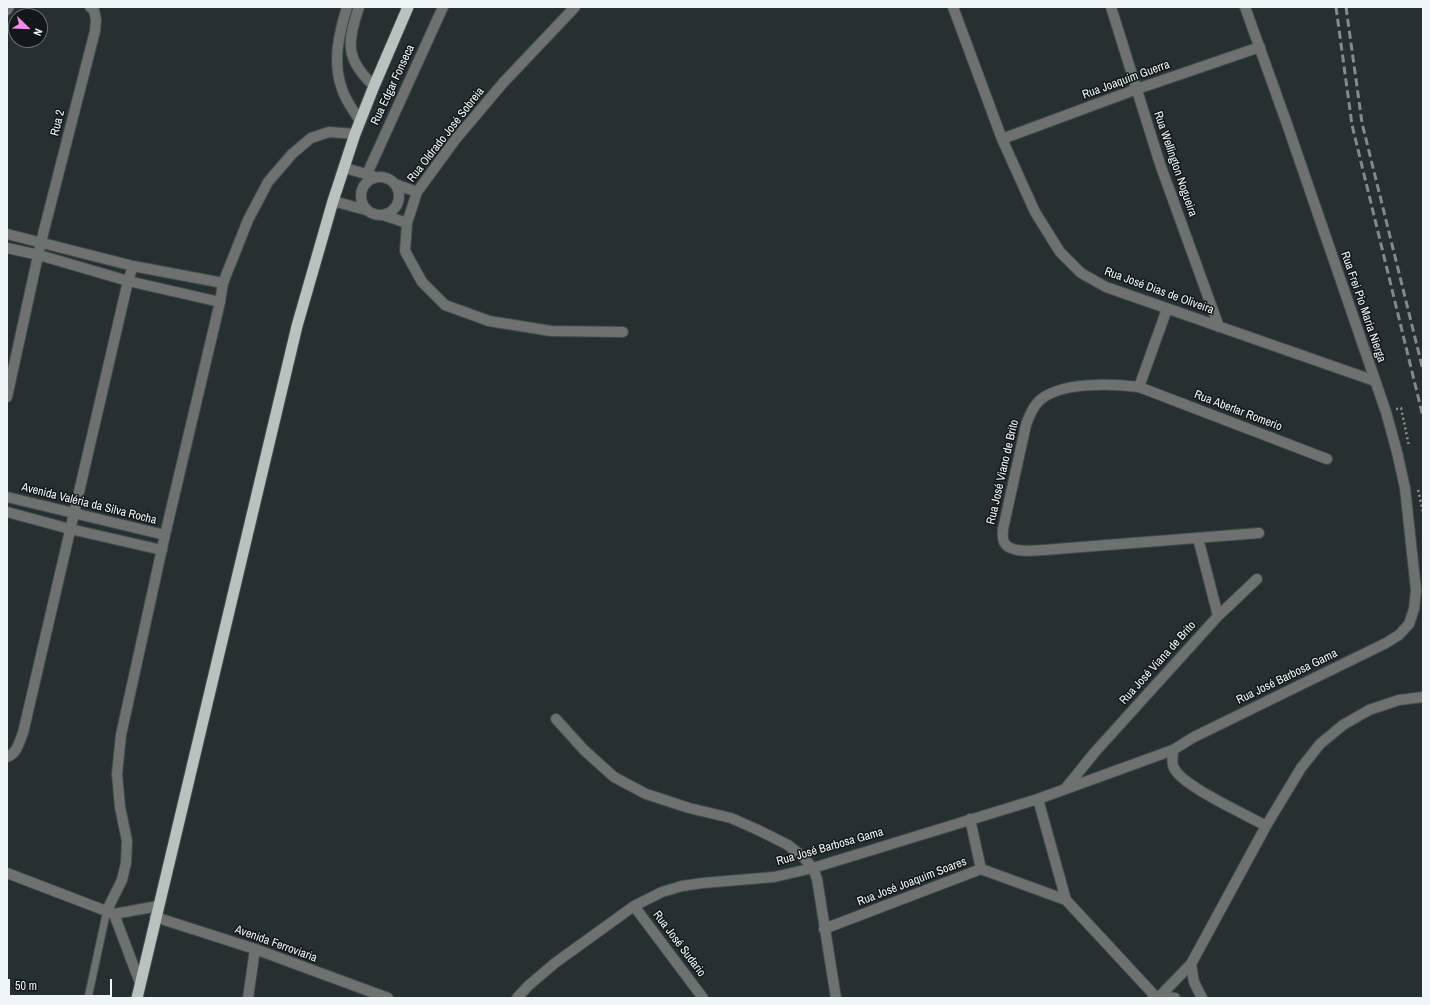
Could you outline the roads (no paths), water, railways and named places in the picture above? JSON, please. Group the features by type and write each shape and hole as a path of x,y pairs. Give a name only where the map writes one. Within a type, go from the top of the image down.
{"highway":[{"path":"137,998 155,917 297,326 333,201 355,134 408,7"}],"street":[{"path":"347,7 341,27 337,49 337,69 342,90 360,121"},
{"path":"358,7 350,46 354,62 364,76 374,86"},
{"name":"Rua Edgar Fonseca","path":"372,175 443,7"},
{"name":"Rua Oldrado José Sobreia","path":"575,7 503,83 455,140 417,192 407,223 405,251 422,282 445,305 490,321 551,331 623,332"},
{"name":"Rua José Dias de Oliveira","path":"953,7 1002,139 1035,212 1060,252 1081,273 1106,287 1375,381"},
{"name":"Rua Wellington Nogueira","path":"1111,7 1160,164 1219,327"},
{"name":"Rua Frei Pio Maria Nierga","path":"1246,7 1375,381 1397,452 1405,488 1416,590 1414,609 1409,624"},
{"name":"Rua 2","path":"39,255 41,242 95,31 96,20 92,8"},
{"name":"Rua Joaquim Guerra","path":"1002,139 1137,89 1260,47"},
{"path":"140,983 111,912 126,864 127,841 120,807 117,774 121,735 165,535 223,284 248,220 268,182 292,154 311,138 329,132 355,134"},
{"path":"345,168 390,179 395,184 399,196 398,203 389,213 383,215"},
{"path":"366,210 363,205 361,193 366,182 371,179 372,175"},
{"path":"395,184 417,192"},
{"path":"333,201 407,223"},
{"path":"7,234 133,266 223,284"},
{"path":"7,248 39,255 128,282 220,302"},
{"path":"7,397 39,255"},
{"path":"7,757 11,756 17,748 23,733 133,266"},
{"path":"1139,387 1167,309"},
{"name":"Rua José Viano de Brito","path":"1139,387 1113,384 1081,385 1054,392 1040,400 1032,409 1026,425 1004,529 1004,543 1008,547 1027,551 1198,538"},
{"name":"Rua Aberlar Romerio","path":"1139,387 1327,459"},
{"name":"Avenida Valéria da Silva Rocha","path":"7,497 165,535"},
{"path":"7,512 70,529 162,550"},
{"path":"1218,616 1198,538 1259,533"},
{"name":"Rua José Viana de Brito","path":"1065,789 1100,746 1218,616 1257,578"},
{"name":"Rua José Barbosa Gama","path":"517,998 528,986 555,963 634,906 662,892 682,886 774,877 813,868 970,819 1038,800 1172,750 1219,724 1386,643 1399,635 1409,624"},
{"path":"1156,997 1191,964 1266,826 1310,756 1331,734 1356,716 1384,704 1423,697"},
{"path":"556,719 584,750 614,777 646,794 689,808 731,818 788,845 803,857 813,868 816,879 836,998"},
{"path":"1172,750 1173,767 1181,778 1198,789 1266,826"},
{"path":"1038,800 1066,900"},
{"path":"970,819 981,869"},
{"name":"Rua José Joaquim Soares","path":"824,929 981,869 1066,900 1156,997"},
{"path":"7,873 111,912 158,906"},
{"name":"Rua José Sudario","path":"634,906 704,998"},
{"name":"Avenida Ferroviaria","path":"155,917 255,949 383,997"},
{"path":"248,998 255,949"},
{"path":"1191,964 1194,982 1202,998"},
{"path":"1156,997 1175,998"}],"lane":[{"path":"88,998 111,912"}],"railway":[{"path":"1336,7 1352,125 1423,417"},
{"path":"1346,7 1362,123 1423,370"}]}
